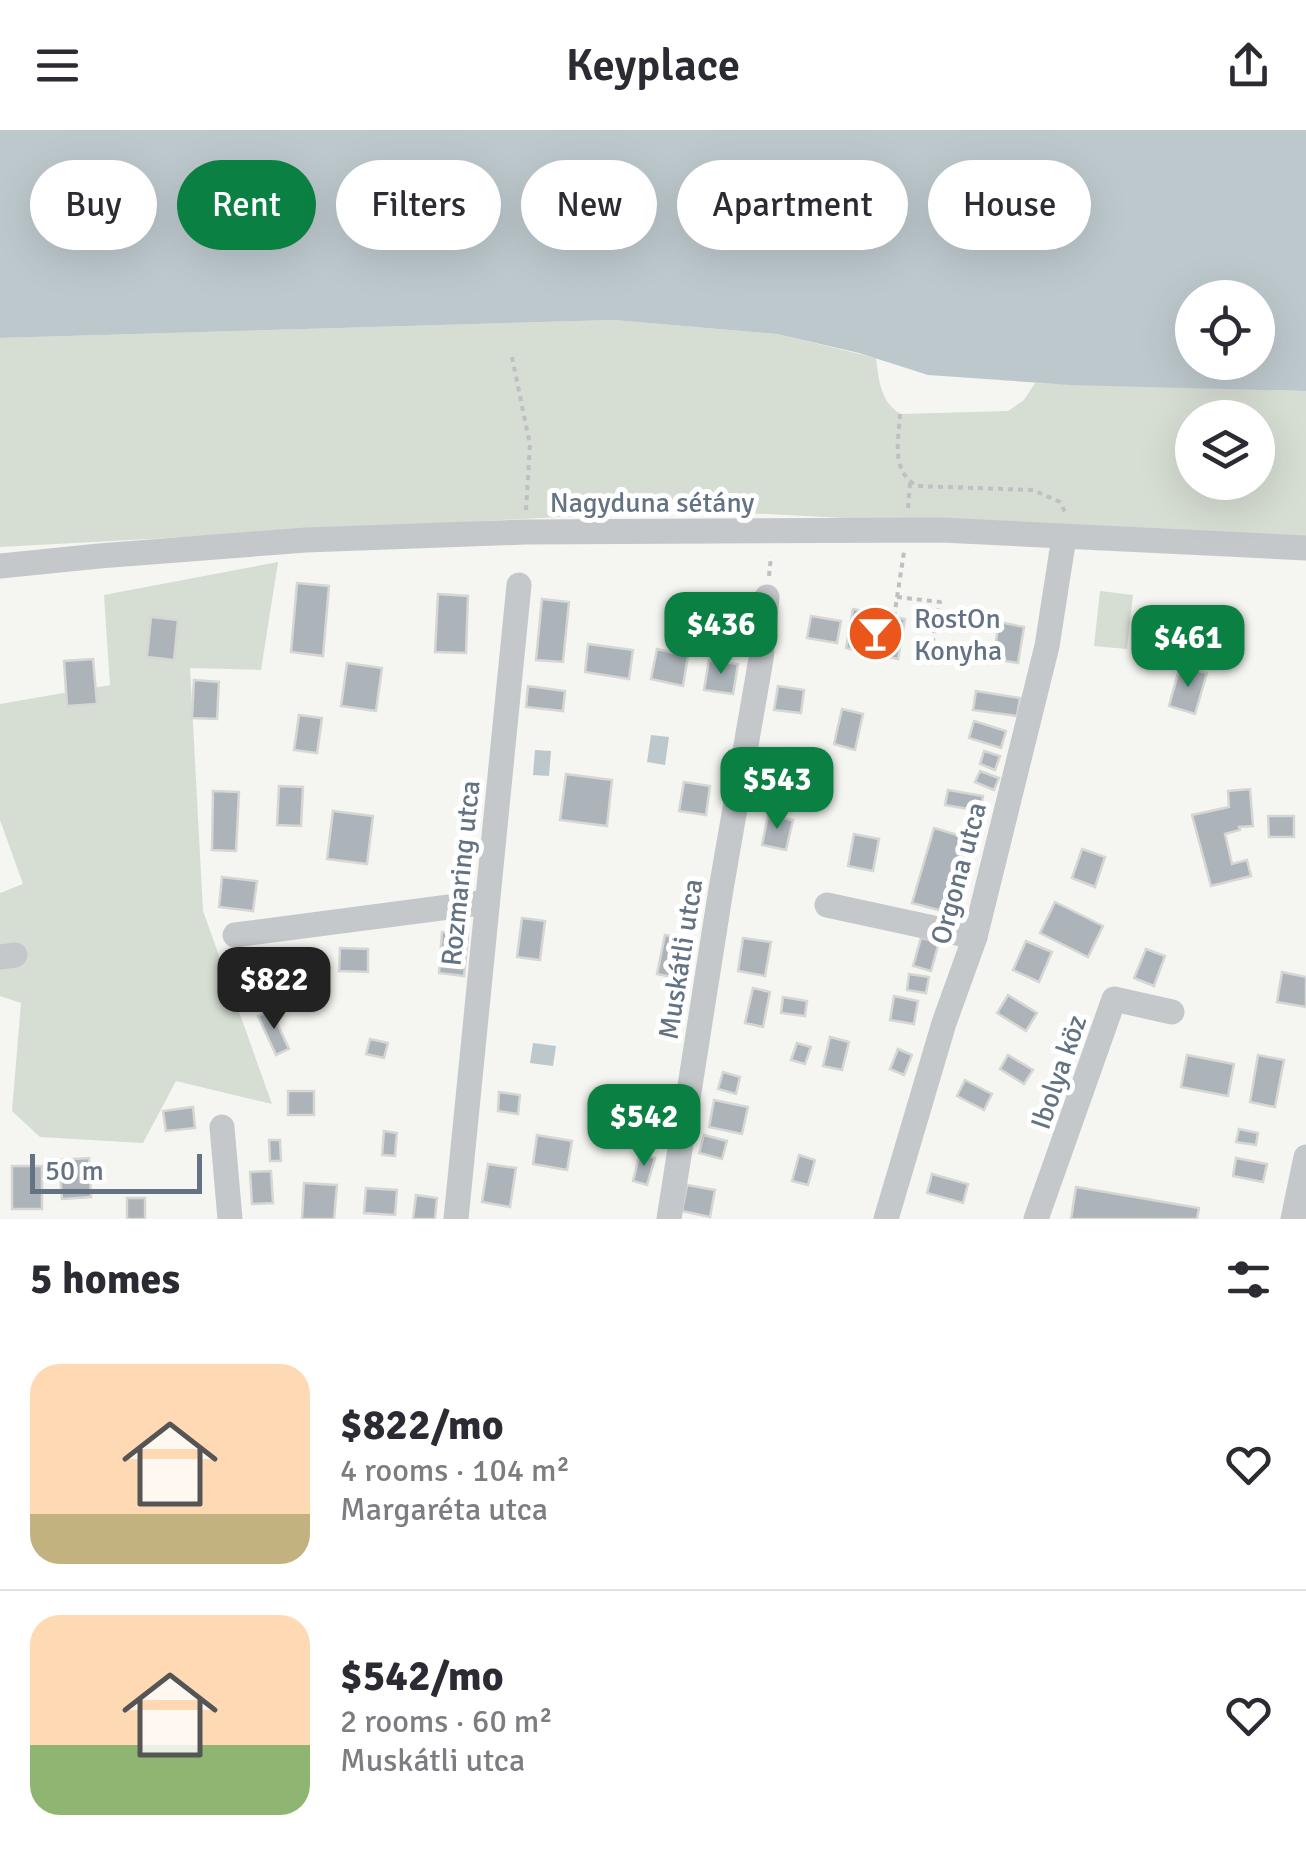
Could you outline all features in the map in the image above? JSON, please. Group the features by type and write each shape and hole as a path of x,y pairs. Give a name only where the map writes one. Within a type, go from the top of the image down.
{"street":[{"name":"Nagyduna sétány","path":"0,566 306,540 525,532 942,530 1306,548"},
{"name":"Orgona utca","path":"886,1219 944,1024 975,937 1047,646 1064,537"},
{"name":"Rozmaring utca","path":"456,1219 520,585"},
{"name":"Muskátli utca","path":"669,1219 761,659 767,597"},
{"path":"236,935 487,902"},
{"path":"826,905 975,937"},
{"name":"Ibolya köz","path":"1036,1219 1114,999 1172,1012"},
{"path":"222,1126 230,1219"},
{"path":"1293,1219 1306,1157"}],"path":[{"path":"512,357 530,445 525,532"},
{"path":"900,414 900,468 910,483 1033,490 1060,502 1066,514 1064,537"},
{"path":"767,597 774,531"},
{"path":"894,617 902,564"},
{"path":"897,597 940,602 929,662"}],"shaded area":[{"path":"0,130 1306,130 1306,391 1070,385 928,375 859,353 777,334 614,320 0,338"},
{"path":"614,320 777,334 876,358 885,397 901,414 1008,411 1024,400 1035,383 1306,391 1306,542 688,510 0,547 0,338"},
{"path":"278,562 261,670 190,668 203,911 272,1104 176,1081 143,1143 40,1137 12,1111 21,1003 0,996 0,893 23,884 0,820 0,704 110,685 104,595"},
{"path":"1100,591 1133,595 1127,649 1094,646"},
{"path":"651,735 669,737 665,765 647,762"},
{"path":"535,750 551,751 549,776 533,775"},
{"path":"533,1043 556,1046 553,1066 530,1063"}],"building":[{"path":"297,583 329,586 323,656 291,652"},
{"path":"438,594 468,596 466,653 435,652"},
{"path":"542,599 569,602 563,662 536,660"},
{"name":"RostOn Konyha","path":"853,609 905,619 898,659 846,648"},
{"path":"811,616 841,621 837,643 807,638"},
{"path":"151,617 178,620 174,660 147,657"},
{"path":"999,622 1024,627 1018,663 993,659"},
{"path":"588,644 633,650 629,679 585,672"},
{"path":"657,649 688,656 683,686 651,679"},
{"path":"93,659 97,704 67,706 64,661"},
{"path":"709,660 738,664 733,694 704,690"},
{"path":"347,663 382,668 376,711 341,706"},
{"path":"1180,666 1207,673 1195,714 1169,706"},
{"path":"194,680 219,682 217,719 192,718"},
{"path":"528,686 565,691 563,711 526,707"},
{"path":"778,686 804,690 801,713 774,710"},
{"path":"976,691 1020,698 1017,716 973,710"},
{"path":"842,709 863,714 855,750 834,744"},
{"path":"299,715 322,718 317,753 294,750"},
{"path":"974,721 1006,731 1001,748 969,738"},
{"path":"792,748 819,754 813,783 785,777"},
{"path":"984,751 1000,756 995,770 980,764"},
{"path":"980,771 999,778 994,790 975,782"},
{"path":"566,774 612,780 607,826 560,820"},
{"path":"684,782 710,786 706,815 679,811"},
{"path":"279,786 303,787 301,826 277,825"},
{"path":"1250,789 1253,826 1225,834 1232,864 1247,860 1251,876 1211,886 1192,815 1229,807 1228,791"},
{"path":"948,790 983,796 980,811 945,805"},
{"path":"213,791 239,792 236,851 212,850"},
{"path":"333,811 373,816 367,864 327,859"},
{"path":"768,815 793,820 786,850 762,845"},
{"path":"1268,816 1294,816 1294,837 1269,837"},
{"path":"934,828 971,839 950,913 912,903"},
{"path":"854,834 879,839 873,871 848,866"},
{"path":"1082,849 1105,857 1095,887 1072,878"},
{"path":"222,877 257,881 253,911 219,907"},
{"path":"1055,902 1103,926 1088,957 1040,933"},
{"path":"522,918 545,921 540,960 517,957"},
{"path":"442,932 468,934 464,976 439,973"},
{"path":"665,935 689,940 682,979 657,974"},
{"path":"743,938 771,942 765,976 738,971"},
{"path":"921,938 939,942 931,971 913,966"},
{"path":"1026,941 1052,952 1039,982 1013,970"},
{"path":"340,948 368,949 368,972 339,971"},
{"path":"1146,949 1165,956 1154,986 1134,978"},
{"path":"310,971 319,991 300,1000 290,981"},
{"path":"1282,972 1306,977 1306,1007 1277,1002"},
{"path":"909,974 929,977 926,993 907,990"},
{"path":"753,988 770,992 763,1027 745,1023"},
{"path":"1008,995 1037,1013 1026,1031 997,1013"},
{"path":"894,996 918,1001 914,1024 890,1020"},
{"path":"783,997 807,1001 805,1016 781,1013"},
{"path":"271,1010 289,1049 276,1055 258,1016"},
{"path":"830,1037 849,1042 842,1070 823,1066"},
{"path":"370,1039 388,1043 384,1058 366,1054"},
{"path":"797,1043 811,1047 805,1064 791,1060"},
{"path":"898,1049 912,1055 904,1075 890,1069"},
{"path":"1008,1055 1033,1070 1024,1084 1000,1069"},
{"path":"1187,1055 1234,1064 1228,1096 1181,1087"},
{"path":"1258,1055 1284,1060 1275,1107 1250,1102"},
{"path":"723,1072 740,1077 736,1094 718,1089"},
{"path":"965,1080 992,1094 984,1110 957,1096"},
{"path":"288,1091 314,1091 314,1115 288,1115"},
{"path":"499,1092 520,1095 518,1114 498,1111"},
{"path":"714,1100 748,1107 742,1134 709,1127"},
{"path":"193,1107 195,1128 166,1131 163,1111"},
{"path":"1239,1129 1258,1133 1256,1145 1236,1142"},
{"path":"384,1131 397,1133 395,1156 382,1155"},
{"path":"537,1135 572,1141 567,1170 533,1164"},
{"path":"704,1135 727,1141 722,1159 699,1153"},
{"path":"269,1140 280,1140 281,1161 270,1161"},
{"path":"640,1153 655,1158 647,1185 633,1181"},
{"path":"799,1155 815,1160 808,1185 792,1181"},
{"path":"89,1158 91,1197 62,1199 59,1160"},
{"path":"1236,1158 1267,1164 1263,1182 1233,1176"},
{"path":"488,1164 516,1168 510,1207 482,1202"},
{"path":"12,1166 42,1166 42,1209 12,1209"},
{"path":"271,1171 273,1203 252,1204 250,1172"},
{"path":"932,1174 968,1184 963,1203 927,1193"},
{"path":"304,1183 337,1185 334,1219 302,1219"},
{"path":"687,1185 715,1190 710,1217 682,1211"},
{"path":"1076,1187 1199,1208 1197,1219 1071,1219"},
{"path":"366,1188 397,1190 395,1215 364,1213"},
{"path":"416,1195 437,1198 435,1219 413,1219"},
{"path":"127,1198 145,1198 145,1219 127,1219"}],"place":[{"name":"RostOn Konyha","path":"875,634"}]}
